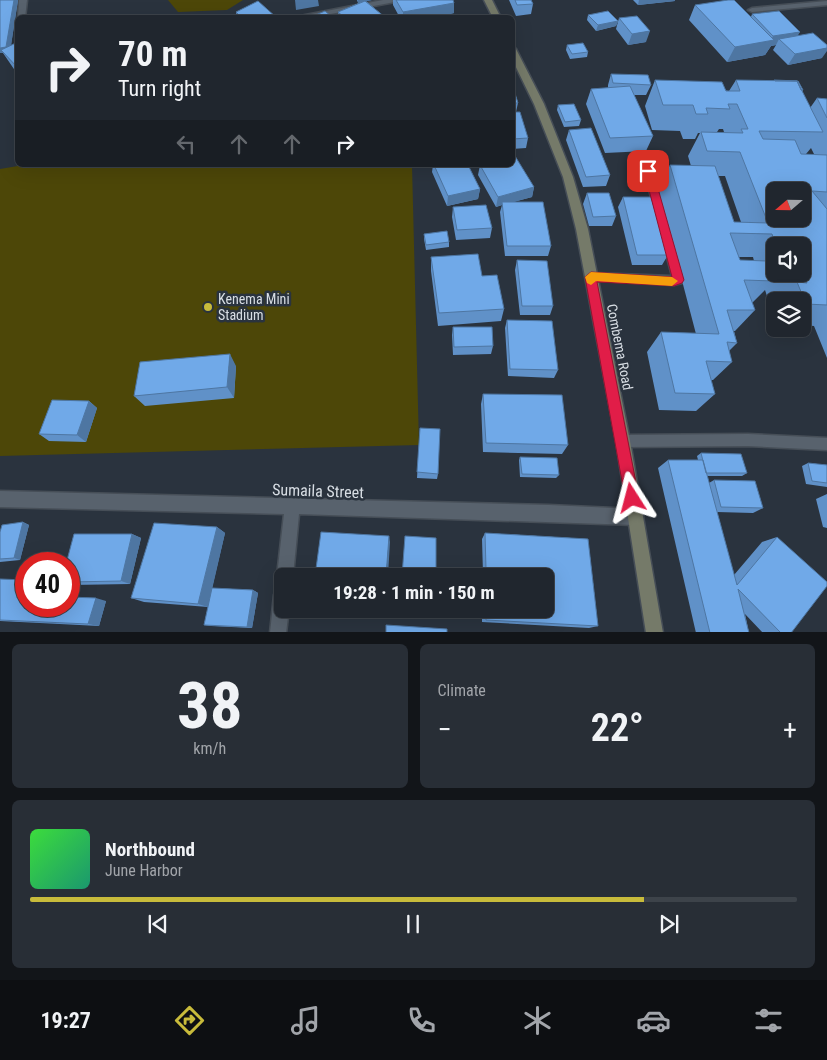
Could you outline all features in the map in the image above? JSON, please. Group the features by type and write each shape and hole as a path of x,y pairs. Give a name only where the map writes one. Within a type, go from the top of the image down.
{"street":[{"path":"488,0 496,15"},
{"name":"Combema Road","path":"515,54 539,104 568,178 582,229 623,441 655,632"},
{"name":"Sumaila Street","path":"0,499 292,508 549,513 635,517"},
{"path":"285,568 292,508"},
{"path":"278,632 280,618"}],"lane":[{"path":"21,15 23,0"},
{"path":"310,15 395,0"},
{"path":"752,10 827,3"},
{"path":"591,277 678,280 648,171"},
{"path":"623,441 748,440 827,444"}],"shaded area":[{"path":"168,0 243,0 227,10 178,12"},
{"name":"Kenema Mini Stadium","path":"15,166 412,167 419,445 0,456 0,169"}],"building":[{"path":"0,0 14,0 6,47 0,48"},
{"path":"396,0 453,0 454,3 403,12"},
{"path":"515,0 531,0 533,4 517,5"},
{"path":"734,0 774,40 735,47 695,5"},
{"path":"258,1 274,15 239,15 236,12"},
{"path":"365,1 382,15 342,15 338,12"},
{"path":"325,11 330,15 316,15"},
{"path":"608,11 618,21 598,25 588,15"},
{"path":"779,11 800,32 773,36 752,14"},
{"path":"637,16 650,31 632,34 619,18"},
{"path":"813,33 827,45 827,48 795,54 779,39"},
{"path":"15,43 15,65 1,50"},
{"path":"583,43 588,52 572,54 567,45"},
{"path":"611,74 648,75 651,85 613,83"},
{"path":"655,80 722,82 726,91 740,91 736,80 797,81 823,132 759,131 763,139 795,140 801,154 827,155 827,192 812,191 827,209 827,305 811,304 811,292 801,292 797,282 811,282 811,237 773,237 772,234 730,233 740,260 766,261 766,281 744,280 755,310 727,310 737,343 727,342 732,362 706,361 715,394 675,393 661,332 719,334 670,165 715,166 734,222 766,223 766,228 811,228 811,182 766,182 766,218 740,152 707,151 701,132 743,133 741,129 748,129 737,104 728,104 730,109 706,108 708,114 696,114 693,105 663,105"},
{"path":"774,80 798,81 803,90 801,90 797,81"},
{"path":"630,86 653,136 610,138 591,89"},
{"path":"817,98 827,99 827,118"},
{"path":"574,104 581,120 565,122 558,105"},
{"path":"515,112 520,112 528,138 515,139"},
{"path":"591,128 610,175 586,177 569,130"},
{"path":"515,156 534,187 498,197 481,167 515,167"},
{"path":"435,167 469,167 480,189 448,196"},
{"path":"587,193 609,193 616,216 593,217"},
{"path":"623,197 651,197 668,255 637,255"},
{"path":"502,202 543,202 551,246 507,246"},
{"path":"486,205 492,228 457,230 453,207"},
{"path":"447,231 449,242 426,245 424,234"},
{"path":"478,254 482,276 497,275 504,309 439,313 431,257"},
{"path":"517,260 547,261 553,306 522,306"},
{"path":"507,320 552,321 558,370 510,369"},
{"path":"453,327 492,327 493,346 454,347"},
{"path":"230,354 227,387 134,396 140,362"},
{"path":"483,394 562,395 568,445 486,443"},
{"path":"52,400 89,401 77,435 39,434"},
{"path":"420,428 440,429 438,474 417,472"},
{"path":"701,453 741,454 747,473 706,473"},
{"path":"520,457 557,458 559,475 522,474"},
{"path":"668,460 703,460 737,585 777,537 827,582 827,586 792,632 780,632 738,589 749,632 710,632"},
{"path":"808,463 827,465 827,483 812,481"},
{"path":"714,480 755,481 763,508 721,507"},
{"path":"23,522 14,558 0,559 0,532 2,525"},
{"path":"154,523 217,527 198,604 131,598"},
{"path":"321,532 389,536 387,568 316,568"},
{"path":"485,533 588,539 598,626 486,620 486,618 554,618 554,568 486,568"},
{"path":"74,534 132,534 121,581 80,582 80,552 69,552"},
{"path":"405,536 436,538 436,568 403,568"},
{"path":"0,579 15,580 15,617 80,617 80,597 96,598 88,624 0,620"},
{"path":"212,588 253,590 247,627 204,625"},
{"path":"386,625 447,629 447,632 386,632"}],"slow traffic":[{"path":"591,280 591,277 672,281"}],"place":[{"name":"Kenema Mini Stadium","path":"208,307"}],"route":[{"path":"632,498 623,441 591,277 678,280 648,171"}]}
